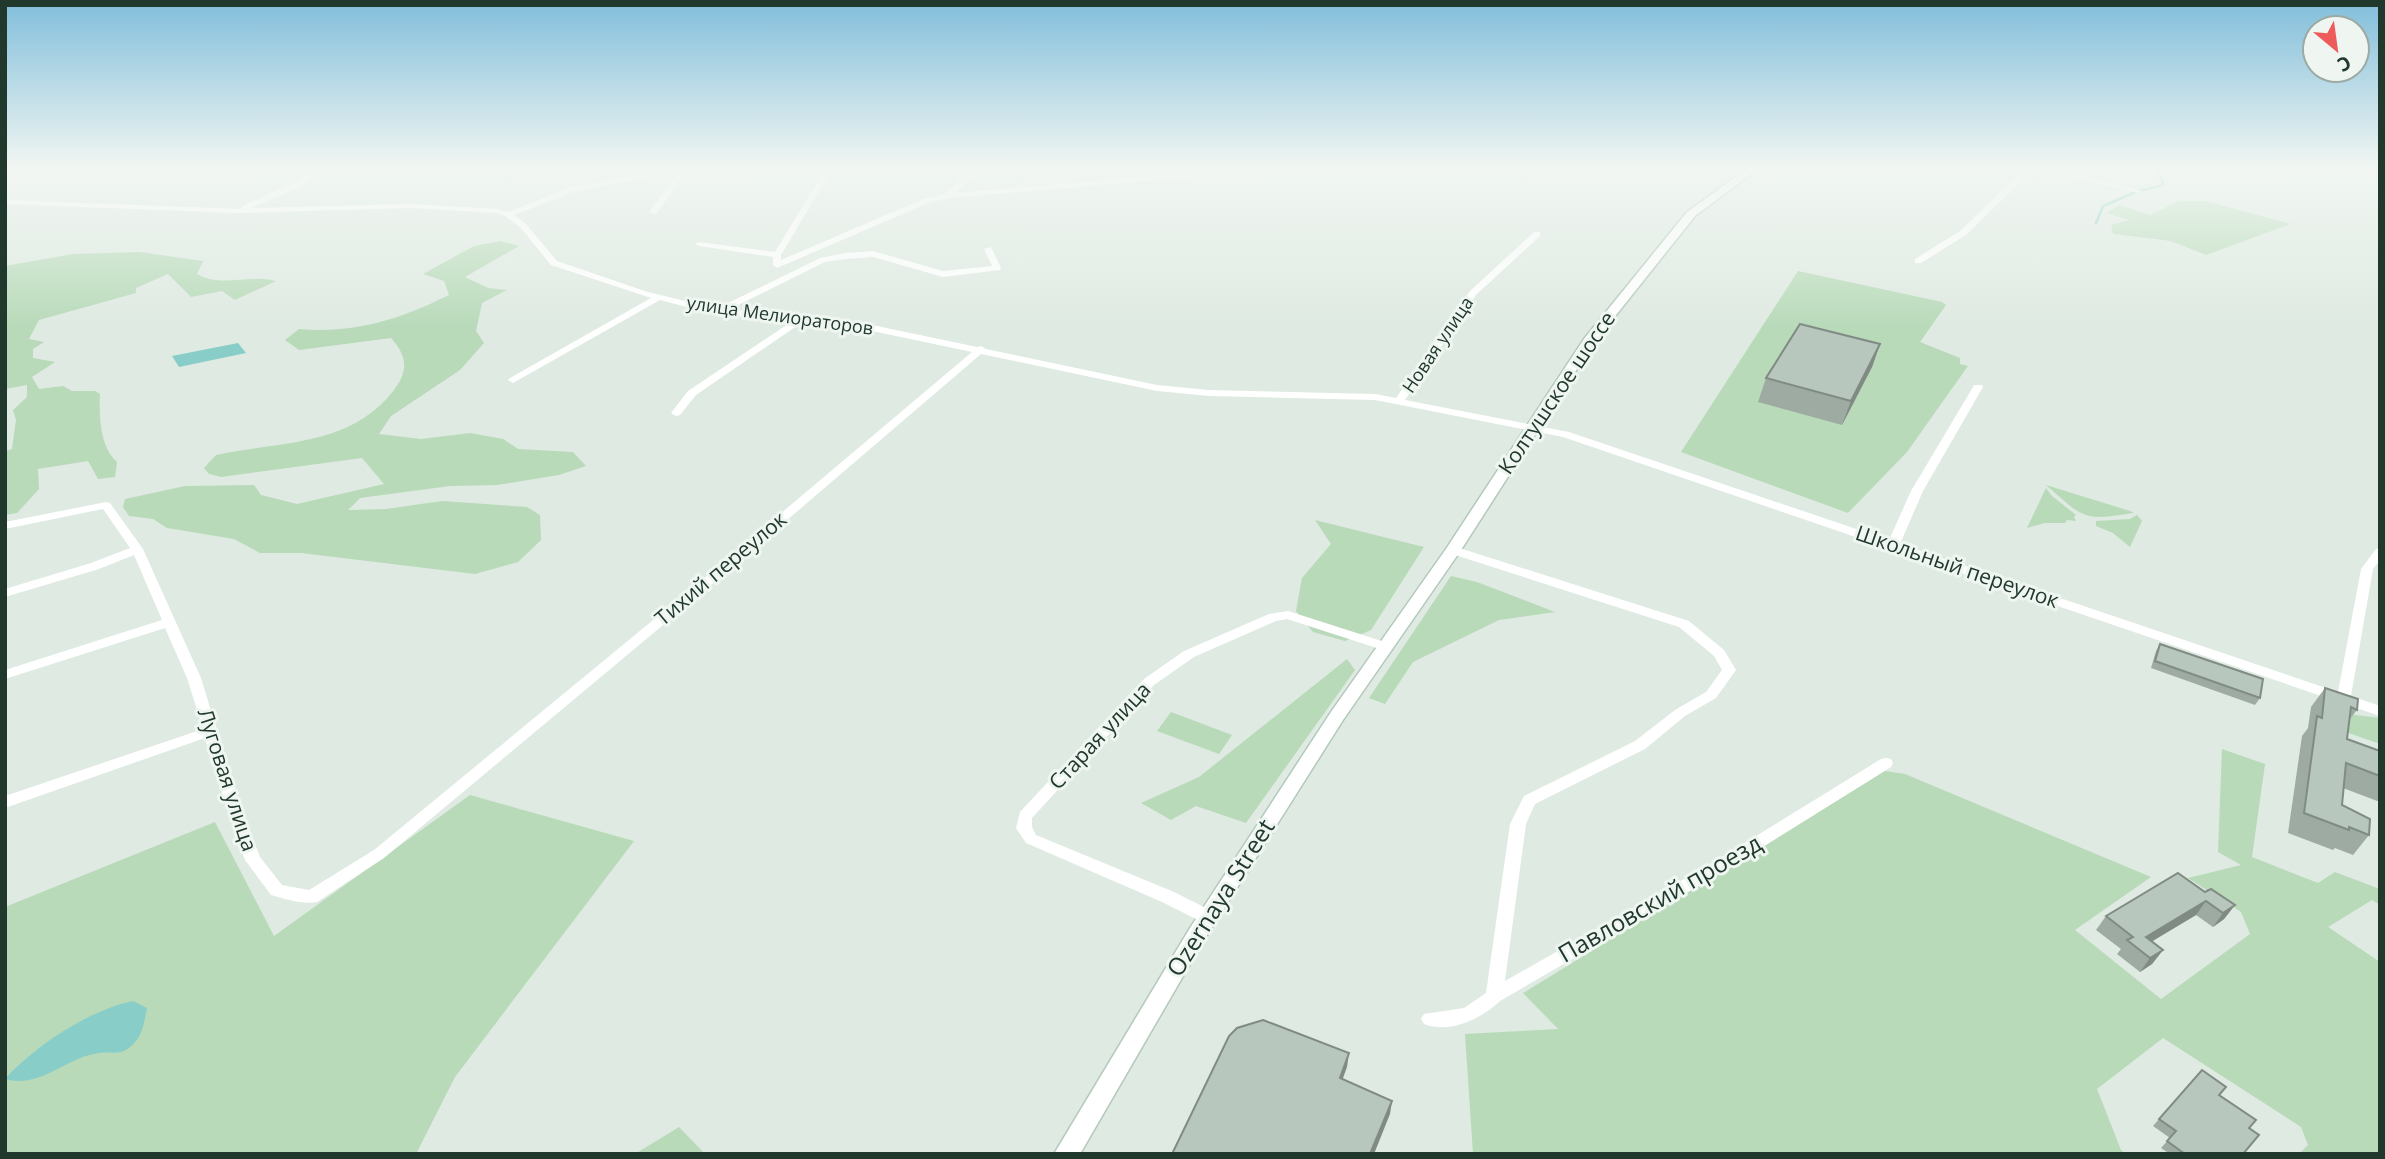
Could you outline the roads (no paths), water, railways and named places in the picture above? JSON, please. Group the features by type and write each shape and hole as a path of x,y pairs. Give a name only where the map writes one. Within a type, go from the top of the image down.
{"main road":[{"name":"Колтушское шоссе","path":"1386,647 1596,332 1686,220"},
{"name":"Ozernaya Street","path":"1066,1154 1208,917 1337,716 1386,647"}],"street":[{"name":"улица Мелиораторов","path":"520,220 526,224 543,252 554,263 657,298 877,329 1182,392 1331,395 1400,400 1532,427"},
{"path":"800,220 771,275 733,294 729,300 730,309 823,260 873,254 943,274 997,268 988,249"},
{"path":"699,244 777,260 878,220"},
{"path":"1918,261 1963,233 1976,220"},
{"name":"Новая улица","path":"1400,400 1473,293 1538,234"},
{"path":"513,380 657,298"},
{"path":"676,413 692,393 799,320"},
{"name":"Тихий переулок","path":"459,785 713,577 981,349"},
{"path":"1893,545 1917,491 1978,387"},
{"name":"Школьный переулок","path":"1532,427 1565,435 2380,711"},
{"name":"Луговая улица","path":"5,526 106,505 136,548 194,678 209,732 253,860 277,890 311,897 319,893 368,861 459,785"},
{"path":"5,593 95,566 136,548"},
{"path":"1453,550 1684,624 1719,653 1729,670 1711,695 1680,713 1640,745 1529,800 1518,824 1494,996"},
{"path":"2344,699 2367,569 2380,551"},
{"name":"Старая улица","path":"1208,917 1168,897 1031,839 1024,828 1025,816 1149,682 1189,654 1273,617 1288,615 1386,647"},
{"path":"5,675 167,622"},
{"path":"5,802 209,732"},
{"name":"Павловский проезд","path":"1430,1019 1464,1018 1480,1009 1494,996 1720,866 1886,763"}],"water":[{"path":"238,343 246,353 179,367 172,356"},
{"path":"133,1001 147,1008 140,1034 126,1050 87,1056 30,1080 5,1079 31,1054 64,1031 99,1012"}]}
